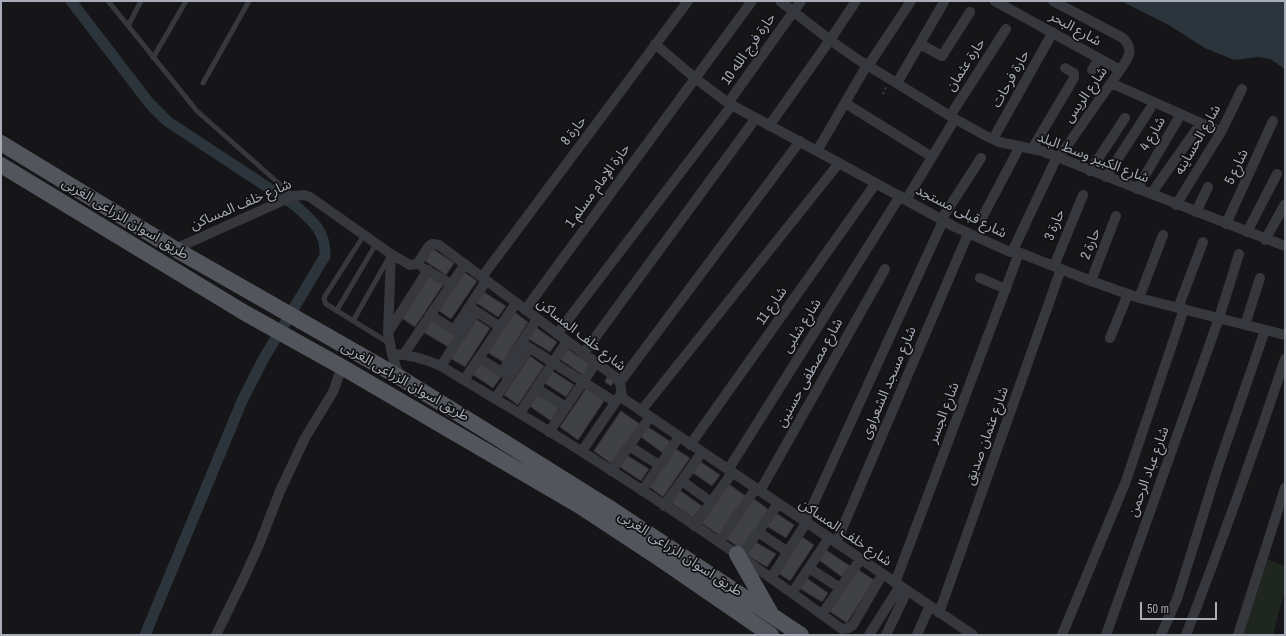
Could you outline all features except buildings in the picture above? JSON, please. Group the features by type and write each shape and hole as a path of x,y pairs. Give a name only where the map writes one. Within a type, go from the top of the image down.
{"main road":[{"name":"طريق اسوان الزراعى الغربى","path":"3,150 300,322 399,377 608,507 800,635"},
{"name":"طريق اسوان الزراعى الغربى","path":"1,165 245,313 342,366 580,506 771,635"},
{"path":"739,556 772,615"}],"street":[{"name":"حارة 8","path":"441,366 458,333 473,310 484,279 688,1"},
{"name":"حارة الإمام مسلم 1","path":"525,310 752,1"},
{"name":"شارع الكبير وسط البلد","path":"780,1 830,40 868,66 953,118 993,139 1032,149 1058,158 1266,240 1285,246"},
{"name":"حارة فرج الله 10","path":"558,334 730,104 801,1"},
{"path":"769,126 856,1"},
{"path":"817,151 868,66 911,1"},
{"name":"شارع البحر","path":"995,1 1120,70"},
{"name":"شارع الريس","path":"1016,252 1055,161 1112,83 1130,51 1128,44 1123,38 1054,1"},
{"path":"897,83 944,2"},
{"path":"920,44 942,56 970,12"},
{"name":"حارة عثمان","path":"903,198 932,157 953,118 1006,29"},
{"name":"حارة فرحات","path":"993,139 1053,32"},
{"name":"شارع قبلى مستجد","path":"655,44 695,78 730,104 769,126 840,162 968,234 1140,298 1285,335"},
{"path":"1092,70 1099,59"},
{"path":"1032,149 1074,78 1074,73 1065,68"},
{"path":"1112,83 1221,132"},
{"name":"شارع الحساينه","path":"1176,204 1221,132 1242,89"},
{"path":"845,103 932,157"},
{"path":"1106,177 1150,109"},
{"name":"شارع 4","path":"1137,189 1181,114"},
{"path":"583,354 756,118"},
{"path":"1090,171 1124,118"},
{"name":"شارع 5","path":"1226,224 1273,121"},
{"path":"1150,194 1201,123"},
{"path":"620,382 800,141"},
{"path":"982,218 1020,146"},
{"path":"771,578 806,523 942,220 981,158"},
{"path":"641,411 840,162"},
{"path":"1247,232 1276,174"},
{"name":"شارع 11","path":"690,445 876,183"},
{"path":"1196,212 1208,187"},
{"name":"شارع خلف المساكن","path":"175,249 291,197 304,195 310,197 376,244 410,265 416,264 426,248 432,244 436,244 465,264 620,382 618,398 624,399 882,575 930,606 967,634"},
{"name":"حارة 3","path":"1057,268 1083,195"},
{"name":"شارع شلبى","path":"694,526 711,502 903,198"},
{"path":"1266,240 1285,204"},
{"name":"حارة 2","path":"1091,281 1116,216"},
{"name":"شارع مسجد الشعراوى","path":"792,593 809,568 832,541 968,234"},
{"path":"1140,298 1163,235"},
{"path":"1062,635 1126,481 1203,242"},
{"name":"شارع الجسر","path":"901,587 1006,289 1016,252"},
{"path":"391,254 389,338 399,377"},
{"name":"شارع عباد الرحمن","path":"1106,635 1219,318 1239,254"},
{"path":"416,264 451,284"},
{"path":"404,354 465,264"},
{"name":"شارع عثمان صديق","path":"938,612 1057,268"},
{"name":"شارع مصطفى حسنين","path":"719,542 758,490 885,269"},
{"path":"389,338 428,270"},
{"path":"980,278 1006,289"},
{"path":"1245,325 1260,278"},
{"path":"1110,338 1128,294"},
{"path":"464,380 516,303"},
{"path":"473,310 500,327"},
{"path":"430,315 458,333"},
{"path":"495,399 506,375 525,345 537,319"},
{"path":"1161,635 1177,599 1218,466 1265,330"},
{"path":"520,413 567,341"},
{"path":"525,345 583,382 618,398 582,451"},
{"path":"392,354 404,354 441,366 520,413 582,451 719,542 842,628 849,628 853,625 882,575"},
{"path":"479,358 506,375"},
{"path":"1186,635 1217,554 1285,359"},
{"path":"549,432 596,363"},
{"path":"216,635 245,576 280,491 308,433 333,392 342,366"},
{"path":"536,388 566,407"},
{"path":"612,471 650,417"},
{"path":"642,491 679,437"},
{"path":"630,446 659,465"},
{"path":"664,506 702,452"},
{"path":"682,481 711,502"},
{"path":"1238,635 1285,488"},
{"path":"739,556 778,504"},
{"path":"758,532 788,552"},
{"path":"822,614 860,560"},
{"path":"809,568 840,588"},
{"path":"869,635 901,587"},
{"path":"886,635 901,587"},
{"path":"917,635 930,606"}],"lane":[{"path":"108,1 197,111 291,197"},
{"path":"128,26 141,1"},
{"path":"153,58 186,1"},
{"path":"204,83 249,1"},
{"path":"364,235 324,299 326,304 353,321 389,338"},
{"path":"337,310 376,244"},
{"path":"353,321 391,254"}],"shaded area":[{"path":"1121,1 1285,1 1285,69 1270,59 1258,57 1234,60 1205,48 1167,24"},
{"path":"1263,558 1285,566 1285,589 1273,635 1241,635"}],"waterway":[{"path":"71,1 150,104 167,121 296,206 313,222 321,234 325,248 325,256 264,358 242,401 145,635"}]}
